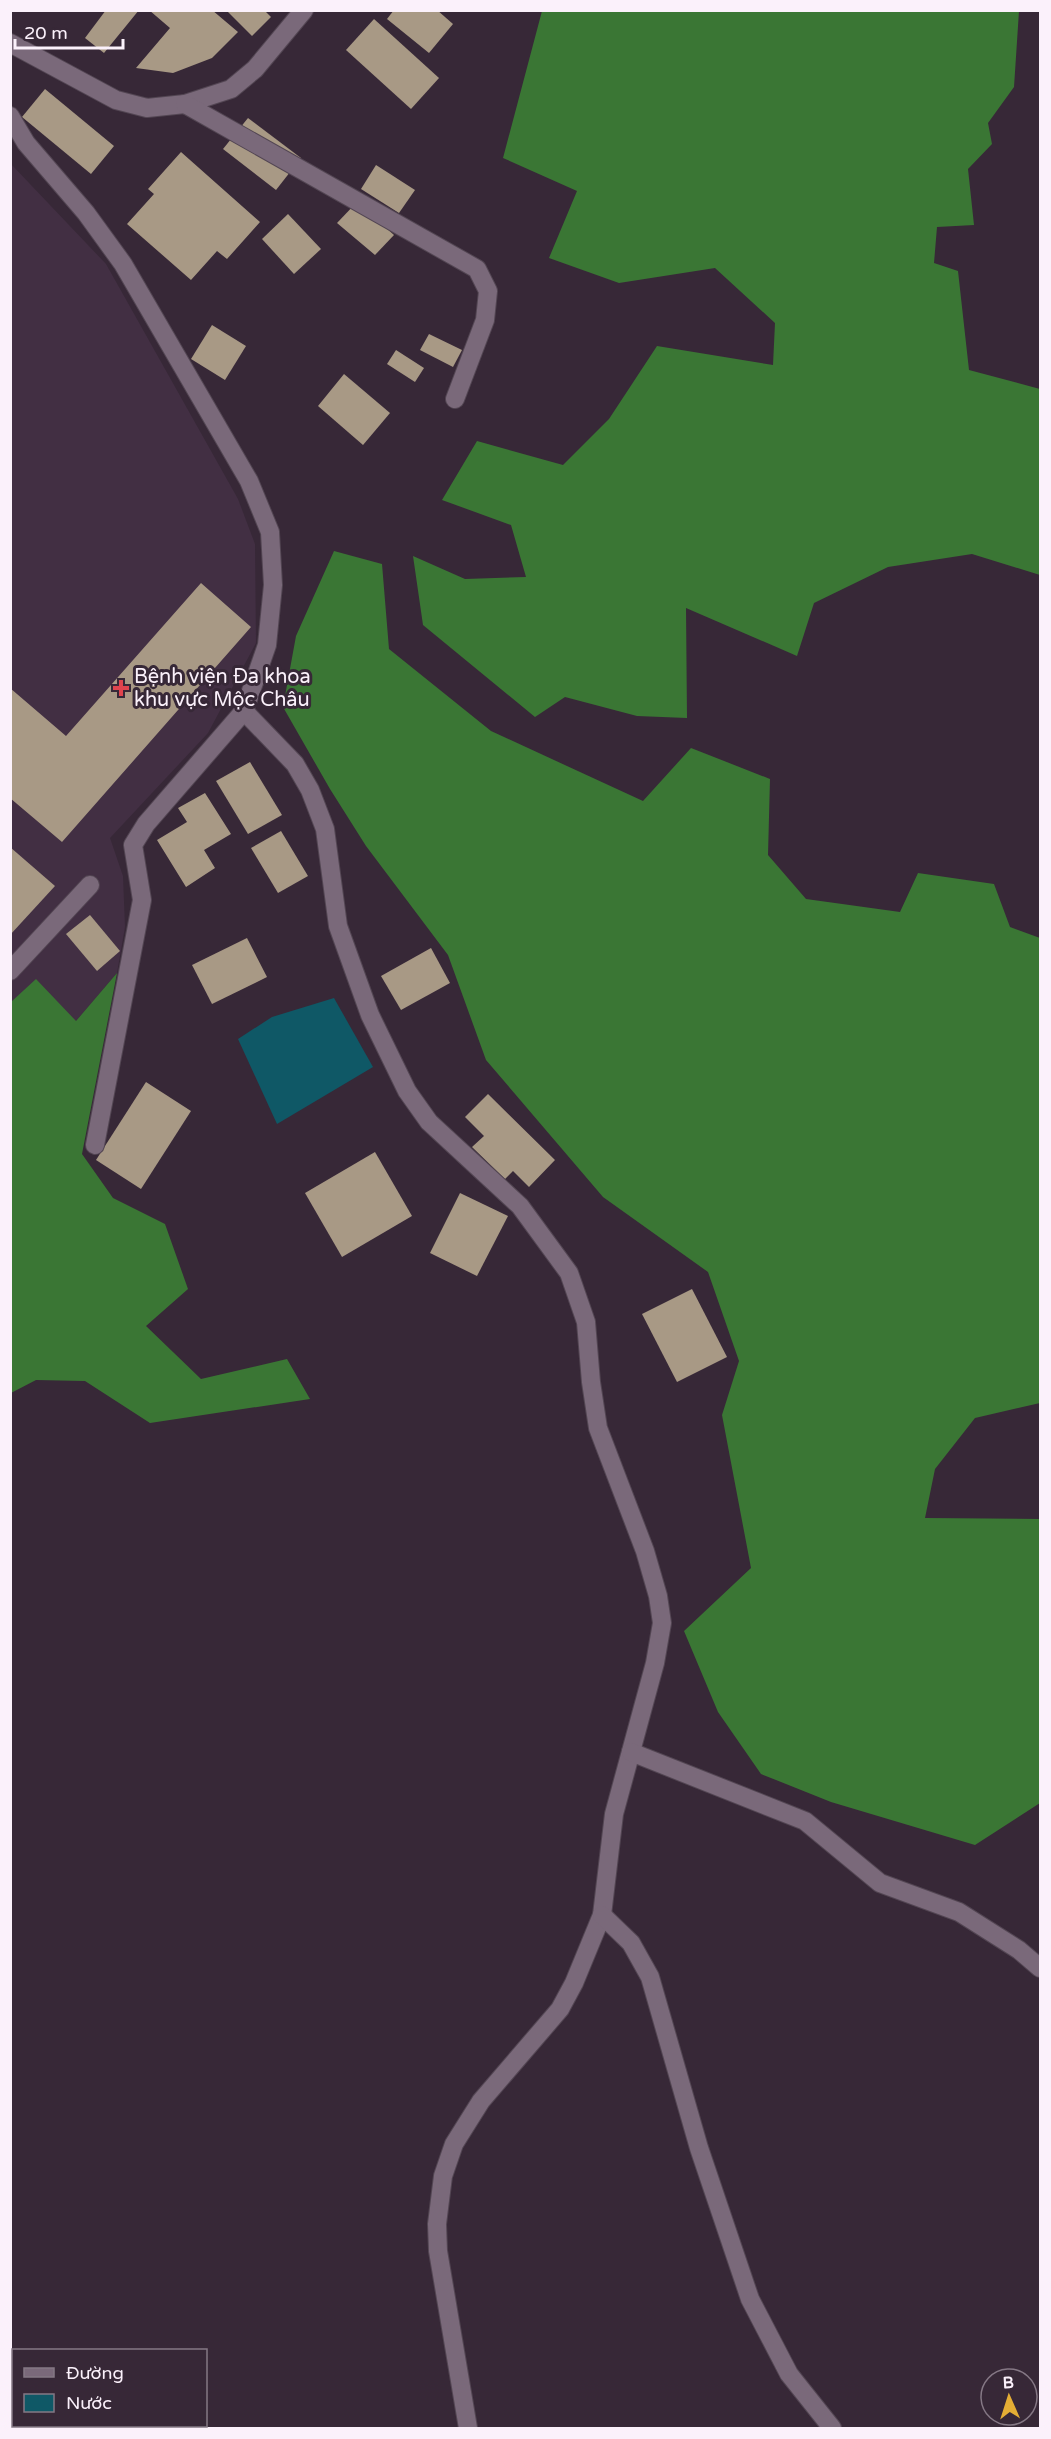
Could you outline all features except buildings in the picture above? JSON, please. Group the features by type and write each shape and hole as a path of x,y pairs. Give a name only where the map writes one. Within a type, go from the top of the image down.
{"street":[{"path":"10,43 116,100 147,108 186,104 231,89 255,69 304,10"},
{"path":"186,104 477,269 488,291 485,320 455,399"},
{"path":"10,116 26,143 86,213 123,264 249,482 270,532 273,585 267,645 244,711 146,824 133,845 142,900 95,1145"},
{"path":"244,711 295,764 310,790 325,829 338,926 370,1015 407,1091 429,1122 520,1206 569,1273 586,1322 598,1428 645,1551 658,1596 662,1623 655,1663 614,1814 602,1915 574,1983 560,2009 481,2101 454,2144 443,2176 437,2224 438,2251 468,2428"},
{"path":"10,970 90,885"},
{"path":"631,1752 805,1821 880,1883 959,1912 1019,1950 1041,1968"},
{"path":"602,1915 631,1943 650,1977 699,2148 750,2299 789,2374 832,2428"}],"shaded area":[{"name":"Bệnh viện Đa khoa khu vực Mộc Châu","path":"11,164 106,264 238,499 255,544 256,643 208,733 110,838 123,876 125,927 117,973 75,1022 11,1140"}],"green space":[{"path":"542,11 1019,11 1014,87 988,123 992,144 968,169 974,225 937,227 934,263 958,271 969,370 1040,389 1040,575 972,554 888,567 814,603 797,656 686,608 687,718 637,716 565,697 535,717 423,625 413,556 465,579 526,577 511,525 442,500 477,441 563,465 609,419 657,346 773,365 775,323 715,268 619,283 549,258 577,191 503,158"},
{"path":"334,551 382,564 389,649 491,731 643,801 691,748 770,779 768,855 806,899 900,912 918,873 994,884 1010,927 1040,938 1040,1403 975,1418 935,1469 925,1518 1040,1519 1040,1803 975,1845 831,1802 761,1774 718,1712 684,1631 751,1568 722,1415 739,1361 708,1272 603,1197 486,1060 448,955 366,846 283,707 296,636"},
{"path":"117,973 82,1154 113,1198 165,1224 188,1289 146,1326 201,1379 287,1359 310,1399 150,1423 85,1381 36,1380 11,1393 11,1002 36,979 76,1021"}],"water":[{"path":"334,998 373,1067 277,1124 238,1039 272,1017"}],"place":[{"name":"Bệnh viện Đa khoa khu vực Mộc Châu","path":"121,688"}]}
